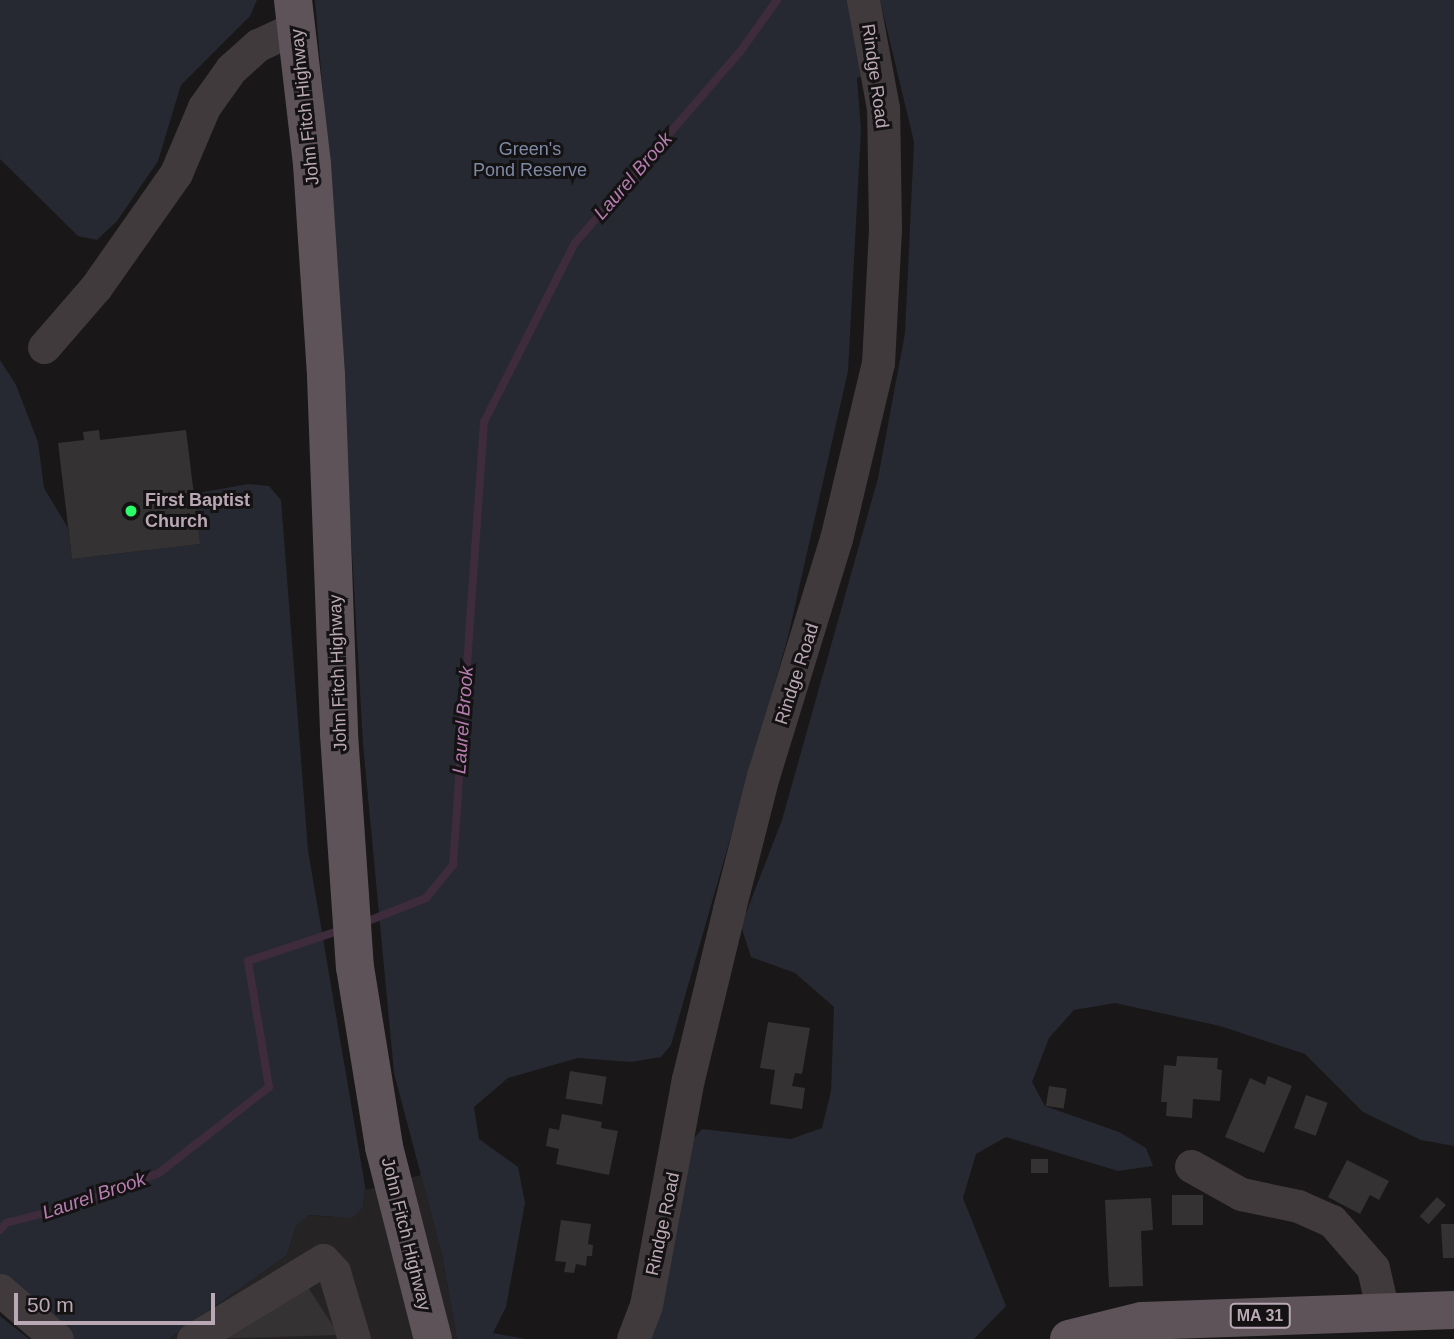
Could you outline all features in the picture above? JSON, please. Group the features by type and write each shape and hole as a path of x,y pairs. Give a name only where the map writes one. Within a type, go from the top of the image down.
{"main road":[{"name":"John Fitch Highway","path":"294,14 312,164 326,376 339,734 354,954 384,1147 433,1339"},
{"name":"MA 31","path":"1069,1339 1133,1331 1383,1312 1454,1310"}],"street":[{"name":"Rindge Road","path":"633,1339 646,1305 688,1079 732,895 764,776 818,605 877,363 885,229 883,108 863,0"},
{"path":"44,347 96,287 176,173 204,107 231,69 294,14"},
{"path":"1191,1166 1241,1194 1298,1206 1332,1221 1373,1268 1383,1312"},
{"path":"193,1339 323,1260 334,1272 354,1339"},
{"path":"0,1290 57,1339"}],"shaded area":[{"path":"421,1175 442,1255 457,1339 169,1339 287,1255 296,1226 309,1215 333,1217 363,1207 365,1186 366,1190"}],"green space":[{"path":"0,0 257,0 250,16 181,85 158,161 117,221 97,240 78,236 0,159"},
{"name":"Green's Pond Reserve","path":"315,0 858,0 885,66 857,78 861,130 848,371 788,637 671,1045 661,1057 631,1062 578,1058 508,1078 474,1107 479,1139 518,1167 525,1203 506,1307 493,1333 525,1339 457,1339 442,1255 394,1073 363,744 331,189"},
{"path":"880,0 1454,0 1454,1146 1421,1140 1363,1112 1305,1054 1220,1026 1115,1003 1074,1010 1049,1038 1032,1082 1045,1106 1119,1132 1146,1148 1153,1166 1118,1171 1006,1137 976,1154 963,1198 1006,1306 974,1339 648,1339 688,1145 702,1129 791,1139 822,1128 831,1091 834,1007 795,973 751,957 741,926 782,820 878,478 905,333 914,142"},
{"path":"0,360 16,385 38,442 44,488 68,528 72,559 199,544 193,494 248,484 269,486 281,500 308,850 365,1186 363,1207 352,1218 309,1215 296,1226 287,1255 169,1339 74,1339 0,1275"},
{"path":"0,1316 29,1339 0,1339"}],"building":[{"name":"First Baptist Church","path":"99,430 100,440 186,430 200,544 72,559 58,443 84,440 83,432"},
{"path":"768,1022 810,1028 802,1074 795,1073 792,1086 805,1088 802,1109 770,1104 775,1070 760,1068"},
{"path":"1177,1056 1218,1058 1217,1069 1222,1070 1220,1101 1193,1099 1192,1118 1166,1116 1167,1102 1161,1102 1164,1065 1176,1066"},
{"path":"570,1071 607,1077 602,1104 566,1099"},
{"path":"1268,1076 1292,1086 1264,1153 1225,1137 1250,1078 1265,1085"},
{"path":"1049,1086 1067,1089 1064,1109 1046,1106"},
{"path":"1306,1095 1328,1103 1316,1136 1294,1128"},
{"path":"562,1114 602,1122 601,1128 618,1131 609,1175 556,1164 559,1149 546,1146 549,1128 559,1130"},
{"path":"1031,1159 1048,1159 1048,1173 1031,1173"},
{"path":"1347,1160 1389,1181 1379,1200 1370,1195 1360,1214 1328,1197"},
{"path":"1172,1195 1203,1195 1203,1225 1172,1225"},
{"path":"1437,1197 1446,1205 1429,1224 1420,1216"},
{"path":"1151,1198 1153,1230 1141,1231 1143,1286 1109,1287 1105,1200"},
{"path":"561,1220 591,1224 588,1244 593,1245 592,1256 587,1256 586,1266 576,1264 574,1273 564,1272 566,1262 555,1261"},
{"path":"1441,1224 1454,1224 1454,1258 1443,1258"},
{"path":"302,1278 339,1335 208,1339"}],"waterway":[{"name":"Laurel Brook","path":"363,923 426,898 453,865 484,422 575,243 740,52 777,0"},
{"name":"Laurel Brook","path":"0,1230 6,1223 76,1205 159,1173 269,1087 248,961 341,930"}],"place":[{"name":"First Baptist Church","path":"131,511"}]}
